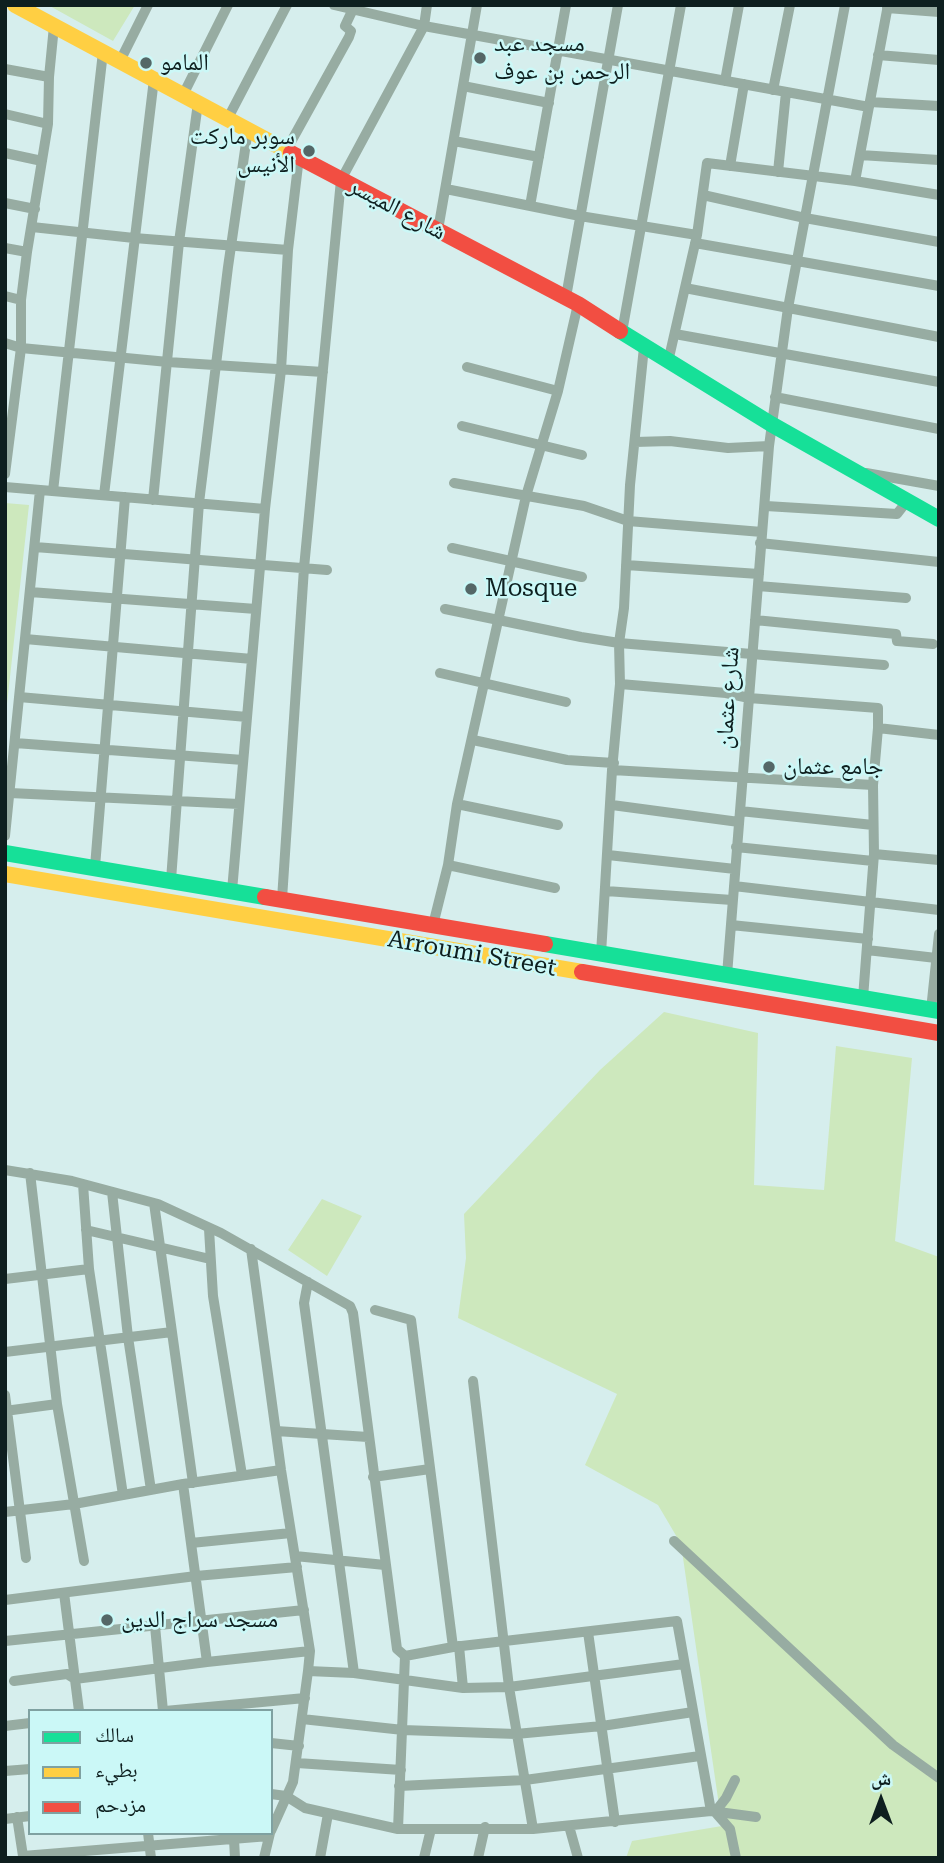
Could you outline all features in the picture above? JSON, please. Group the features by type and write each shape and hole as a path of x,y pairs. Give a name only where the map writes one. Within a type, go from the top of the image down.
{"main road":[{"name":"شارع الميسر","path":"16,5 341,180 572,300 771,424 939,519"},
{"name":"Arroumi Street","path":"5,853 935,1011"},
{"name":"Arroumi Street","path":"5,874 939,1033"}],"street":[{"path":"120,61 148,5"},
{"path":"183,94 228,5"},
{"path":"228,118 287,5"},
{"path":"334,5 424,26 828,100 869,105 939,106"},
{"path":"282,900 304,568 341,180 424,26 427,5"},
{"path":"438,230 477,5"},
{"path":"530,206 566,5"},
{"path":"433,925 457,804 526,496 558,391 572,300 580,216 618,5"},
{"path":"622,332 681,5"},
{"path":"725,81 739,5"},
{"path":"773,90 790,5"},
{"name":"شارع عثمان","path":"727,975 771,424 788,307 845,5"},
{"path":"855,181 888,7 939,12"},
{"path":"232,891 265,509 281,370 293,153 349,37 351,31 345,26 353,9"},
{"path":"5,474 9,409 21,348 27,253 48,124 54,26"},
{"path":"52,491 103,52"},
{"path":"878,55 939,60"},
{"path":"5,69 49,77"},
{"path":"104,495 154,79"},
{"path":"730,166 744,84"},
{"path":"463,86 548,103"},
{"path":"778,172 786,92"},
{"path":"153,499 179,242 198,103"},
{"path":"5,114 48,124"},
{"path":"170,880 199,503 248,130"},
{"path":"454,141 539,157"},
{"path":"5,153 42,161"},
{"path":"860,155 939,160"},
{"path":"668,362 696,239 707,163 855,181 939,195"},
{"path":"446,189 642,226 797,261 939,286"},
{"path":"703,195 805,218 939,242"},
{"path":"5,203 35,209"},
{"path":"32,227 288,250"},
{"path":"5,248 27,253"},
{"path":"685,288 939,337"},
{"path":"5,296 22,300"},
{"path":"675,334 939,382"},
{"path":"5,344 21,348 168,362 323,372"},
{"path":"601,954 621,684 619,643 644,346"},
{"path":"467,366 558,391"},
{"path":"775,397 939,429"},
{"path":"462,426 582,455"},
{"path":"635,442 670,441 728,448 769,446"},
{"path":"854,471 939,486"},
{"path":"454,483 584,506 628,521 939,562"},
{"path":"5,487 265,509"},
{"path":"5,836 40,490"},
{"path":"94,867 125,497"},
{"path":"766,506 897,514 907,501"},
{"path":"34,547 327,570"},
{"path":"452,548 582,577"},
{"path":"626,565 906,598"},
{"path":"30,592 256,609"},
{"path":"444,609 619,643 884,665"},
{"path":"755,620 896,634 897,641 933,644"},
{"path":"25,639 252,659"},
{"path":"440,673 566,702"},
{"path":"621,684 878,708 873,785 873,858 863,998"},
{"path":"19,697 247,717"},
{"path":"878,728 939,735"},
{"path":"473,740 568,760 613,766 742,778 873,785"},
{"path":"15,743 243,760"},
{"path":"10,793 239,804"},
{"path":"457,804 558,825"},
{"path":"612,805 873,825"},
{"path":"736,847 873,858 939,860"},
{"path":"608,855 735,869"},
{"path":"447,865 555,888"},
{"path":"734,886 939,910"},
{"path":"606,891 732,900"},
{"path":"731,925 936,958"},
{"path":"935,1011 939,934"},
{"path":"5,1170 83,1184 154,1203 251,1249 351,1307 384,1565 397,1649 405,1656 398,1829"},
{"path":"30,1173 49,1348 84,1561"},
{"path":"83,1184 89,1269 123,1495"},
{"path":"112,1192 128,1337 151,1490"},
{"path":"154,1203 172,1332 188,1483 191,1543 207,1662"},
{"path":"209,1229 213,1296 242,1475"},
{"path":"86,1230 210,1259"},
{"path":"251,1249 281,1470 310,1651 293,1782 273,1826"},
{"path":"5,1279 89,1269"},
{"path":"308,1282 304,1303 354,1673"},
{"path":"375,1310 411,1320 463,1688"},
{"path":"5,1352 172,1332"},
{"path":"473,1381 509,1687 533,1829"},
{"path":"5,1395 26,1558"},
{"path":"6,1411 57,1404"},
{"path":"276,1431 368,1437"},
{"path":"373,1477 430,1469"},
{"path":"5,1512 74,1504 188,1483 281,1470"},
{"path":"191,1543 291,1532"},
{"path":"674,1541 893,1745 939,1778"},
{"path":"5,1600 296,1561 384,1565"},
{"path":"64,1593 79,1709"},
{"path":"5,1641 304,1610"},
{"path":"405,1656 456,1646 677,1621 700,1756 713,1812 730,1829 736,1858"},
{"path":"155,1626 164,1709"},
{"path":"587,1632 615,1822"},
{"path":"14,1681 67,1674 75,1679 310,1651"},
{"path":"308,1671 354,1673 463,1688 509,1687 684,1664"},
{"path":"186,1709 304,1698"},
{"path":"302,1719 403,1730 516,1734 602,1726 693,1712"},
{"path":"5,1726 28,1723"},
{"path":"273,1743 299,1746"},
{"path":"399,1786 525,1780 700,1756"},
{"path":"297,1763 401,1770"},
{"path":"5,1772 28,1769"},
{"path":"713,1812 726,1798 735,1780"},
{"path":"273,1794 286,1796 305,1808 398,1829 533,1829 713,1812 756,1816"},
{"path":"320,1858 328,1814"},
{"path":"5,1819 28,1816"},
{"path":"17,1817 23,1856 149,1839 234,1839 258,1835"},
{"path":"569,1826 578,1858"},
{"path":"478,1858 485,1827"},
{"path":"424,1858 430,1829"},
{"path":"264,1858 270,1835"},
{"path":"149,1839 151,1858"},
{"path":"234,1839 235,1858"}],"green space":[{"path":"48,5 135,5 113,41"},
{"path":"5,503 29,505 5,722"},
{"path":"664,1012 758,1033 754,1185 824,1190 836,1046 912,1058 895,1241 939,1257 939,1858 626,1858 632,1841 722,1826 681,1544 658,1505 585,1465 617,1394 458,1318 466,1258 464,1214 600,1070"},
{"path":"322,1199 362,1216 327,1276 288,1250"}],"traffic: fast":[{"path":"620,331 771,424 939,519"},
{"path":"5,853 265,897"},
{"path":"545,944 939,1011"}],"traffic: slow":[{"path":"15,5 291,153"},
{"path":"5,874 582,972"}],"traffic: jam":[{"path":"291,153 578,304 620,331"},
{"path":"265,897 545,944"},
{"path":"582,972 939,1033"}],"place":[{"name":"مسجد عبد الرحمن بن عوف","path":"480,58"},
{"name":"المامو","path":"146,63"},
{"name":"سوبر ماركت الأنيس","path":"309,151"},
{"name":"Mosque","path":"471,589"},
{"name":"جامع عثمان","path":"769,767"},
{"name":"مسجد سراج الدين","path":"107,1620"}]}
